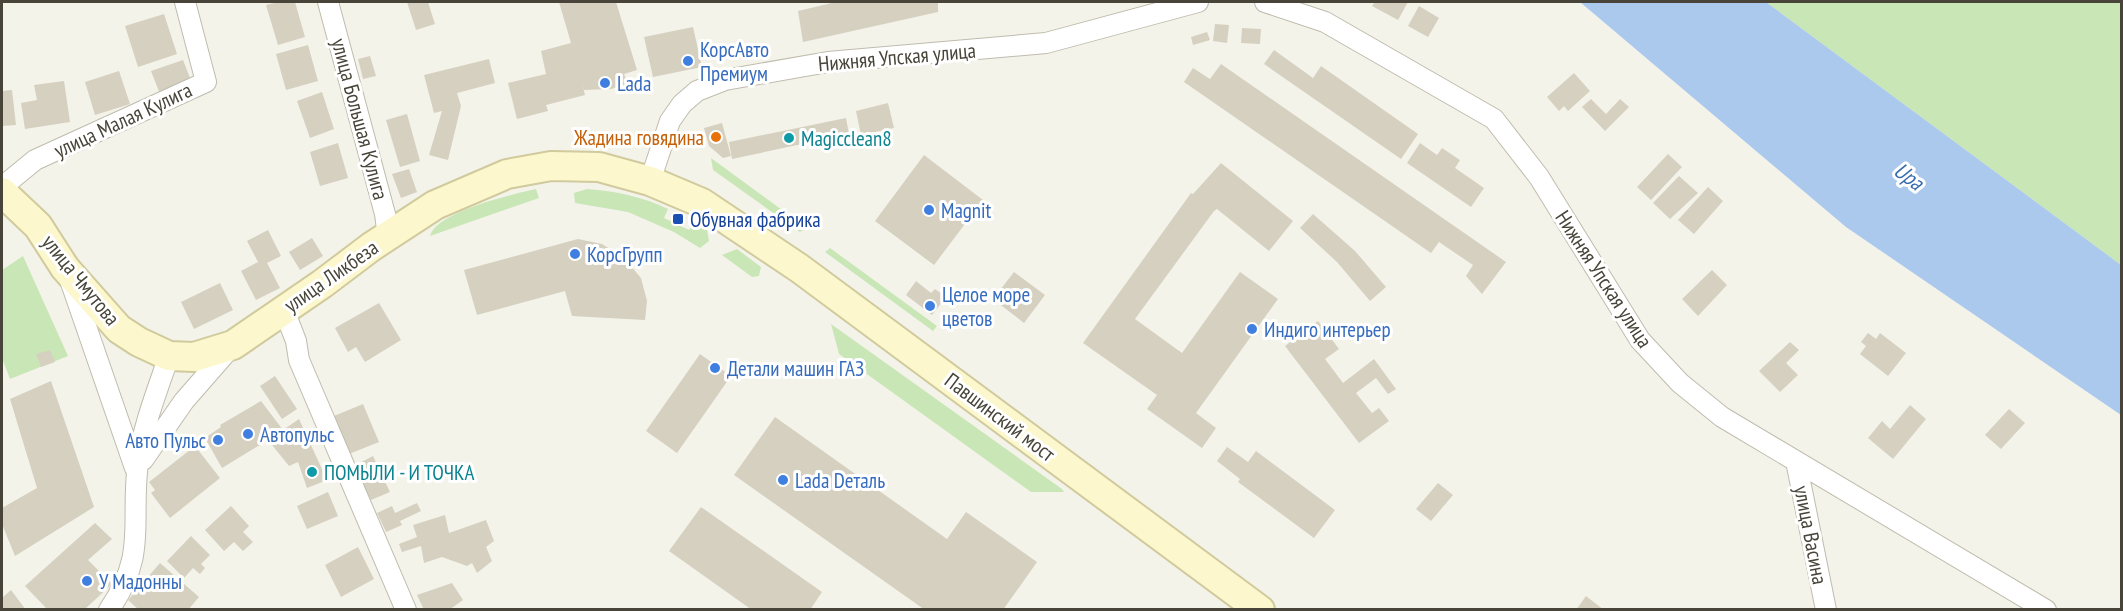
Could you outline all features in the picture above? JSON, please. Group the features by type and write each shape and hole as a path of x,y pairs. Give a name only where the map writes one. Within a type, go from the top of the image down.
{"main road":[{"name":"улица Ликбеза","path":"169,356 194,357 233,345 435,206 507,174 551,165 599,167 650,181 702,203 739,226"},
{"name":"улица Чмутова","path":"2,192 38,226 65,268 119,329 139,342 169,356"},
{"name":"Павшинский мост","path":"739,226 1260,609"}],"street":[{"name":"улица Малая Кулига","path":"2,187 35,160 206,82 185,2"},
{"name":"улица Большая Кулига","path":"328,2 386,214 388,237"},
{"name":"Нижняя Упская улица","path":"650,181 670,121 682,104 697,91 725,80 828,62 1046,43 1198,2"},
{"name":"Нижняя Упская улица","path":"1265,2 1325,22 1494,119 1539,177 1640,340 1657,361 1680,383 1722,417 2046,609"},
{"path":"65,268 137,473"},
{"path":"284,310 299,360 406,609"},
{"path":"137,473 144,457 169,421 233,345"},
{"path":"110,609 132,568 137,523 137,473 144,430 169,356"},
{"name":"улица Васина","path":"1796,461 1826,609"}],"green space":[{"path":"1766,2 2121,2 2121,265"},
{"path":"711,158 804,226 803,230 800,232 713,170"},
{"path":"536,189 539,198 430,236 435,227 460,212"},
{"path":"587,189 629,195 659,205 668,209 664,218 689,230 694,221 707,230 709,241 700,248 674,232 628,212 575,203 574,193"},
{"path":"830,248 937,326 933,331 825,252"},
{"path":"737,249 761,267 759,276 752,277 722,255"},
{"path":"23,256 68,356 10,379 2,358 2,270"},
{"path":"831,324 1064,492 1031,492 839,354"}],"water":[{"name":"Upa","path":"1580,2 1766,2 2121,265 2121,415 1846,227"}],"building":[{"path":"295,2 305,37 278,45 266,5"},
{"path":"407,2 428,2 435,24 416,30"},
{"path":"559,2 616,2 637,70 624,74 628,84 611,89 584,90 582,83 585,95 546,105 548,111 517,119 508,83 546,74 541,51 571,43"},
{"path":"836,2 938,2 938,12 803,42 798,11"},
{"path":"1375,2 1408,2 1398,20 1372,6"},
{"path":"1419,6 1439,18 1428,37 1408,26"},
{"path":"164,14 177,54 138,67 125,26"},
{"path":"1215,24 1229,25 1227,43 1213,41"},
{"path":"693,27 702,67 653,77 644,37"},
{"path":"1242,28 1261,29 1260,44 1241,43"},
{"path":"1207,32 1210,40 1193,45 1191,37"},
{"path":"308,45 318,81 286,90 276,54"},
{"path":"1274,50 1313,78 1321,66 1418,134 1401,159 1264,64"},
{"path":"370,56 376,76 363,79 358,59"},
{"path":"489,59 495,83 457,93 461,106 448,160 429,155 442,111 434,113 424,75"},
{"path":"183,60 192,83 160,94 151,71"},
{"path":"1221,64 1506,262 1482,294 1466,276 1473,265 1439,242 1431,253 1184,82 1193,68 1210,79"},
{"path":"119,71 130,104 95,115 85,82"},
{"path":"1574,73 1590,91 1568,111 1564,106 1559,111 1547,97"},
{"path":"64,81 70,122 25,129 21,103 37,100 34,85"},
{"path":"12,90 16,125 2,126 2,91"},
{"path":"322,92 334,129 310,138 297,101"},
{"path":"1591,99 1606,114 1620,99 1629,107 1605,131 1582,107"},
{"path":"888,103 894,128 861,135 856,111"},
{"path":"407,114 420,161 400,167 386,120"},
{"name":"Magicclean8","path":"846,118 849,134 732,159 729,142"},
{"name":"Жадина говядина","path":"722,123 731,156 723,158 709,146 704,128"},
{"path":"338,143 348,178 320,186 310,152"},
{"path":"1420,143 1437,155 1442,148 1460,160 1455,168 1484,188 1471,207 1407,163"},
{"path":"1668,154 1682,167 1651,200 1637,187"},
{"name":"Magnit","path":"924,155 983,200 934,265 875,221"},
{"path":"1221,163 1293,221 1269,251 1217,209 1135,319 1182,353 1240,272 1278,299 1196,413 1216,428 1202,448 1147,409 1157,395 1083,343 1191,193 1193,194"},
{"path":"409,169 417,192 401,198 392,174"},
{"path":"1679,176 1698,193 1670,219 1653,203"},
{"path":"1708,187 1723,201 1694,234 1678,220"},
{"path":"1313,214 1355,251 1386,287 1370,301 1337,262 1300,228"},
{"path":"268,230 281,256 267,263 280,288 256,300 241,271 258,262 247,241"},
{"path":"312,238 323,256 300,270 289,252"},
{"path":"578,239 602,244 624,258 641,278 647,301 645,320 572,316 565,291 477,315 464,270"},
{"path":"1712,270 1727,285 1698,316 1682,299"},
{"path":"1014,272 1045,295 1024,323 993,299"},
{"name":"Целое море цветов","path":"916,281 931,293 935,289 946,297 932,315 906,295"},
{"path":"220,283 233,310 194,329 181,302"},
{"path":"379,303 401,340 365,362 356,347 348,352 335,328"},
{"path":"1318,321 1339,349 1325,359 1343,383 1374,359 1396,389 1388,394 1376,378 1356,393 1372,413 1379,408 1389,421 1359,443 1285,346"},
{"path":"1868,333 1876,339 1880,333 1906,353 1888,376 1860,354 1866,346 1861,342"},
{"path":"1790,342 1799,350 1786,363 1798,375 1780,392 1759,371"},
{"path":"50,350 55,362 41,367 36,354"},
{"path":"700,354 731,376 677,453 646,431"},
{"path":"275,376 297,409 282,419 260,386"},
{"path":"51,381 94,507 15,556 2,524 2,508 37,488 10,399"},
{"name":"Автопульс","path":"261,401 283,430 299,419 327,480 307,488 298,462 289,466 268,440 222,468 205,438 221,427 220,425"},
{"path":"363,404 379,442 349,454 334,416"},
{"path":"1910,405 1926,419 1893,459 1868,438 1882,421 1890,429"},
{"path":"2009,409 2025,423 2001,449 1985,435"},
{"path":"775,417 947,539 966,512 1037,562 1003,610 925,610 734,475"},
{"path":"195,446 220,478 170,518 151,493 155,490 149,482"},
{"path":"1227,447 1248,462 1256,451 1335,510 1314,538 1238,482 1240,479 1217,461"},
{"path":"373,456 390,492 371,500 354,466"},
{"path":"1438,483 1453,495 1431,521 1416,509"},
{"path":"328,492 338,516 307,529 297,506"},
{"path":"417,503 421,511 400,521 402,525 386,532 377,513 392,506 395,513"},
{"path":"231,506 249,526 243,532 253,542 243,551 234,542 224,551 205,530"},
{"path":"701,507 822,592 810,610 752,610 669,551"},
{"path":"445,515 449,533 486,520 494,541 486,547 492,561 477,573 472,563 467,566 442,557 424,563 421,546 402,552 399,544 417,537 413,525"},
{"path":"95,523 112,539 88,560 112,584 84,610 48,610 25,586"},
{"path":"191,536 210,555 201,564 205,568 200,574 193,568 184,578 167,561"},
{"path":"358,547 374,579 341,597 325,565"},
{"path":"160,563 199,597 188,610 139,610 128,600"},
{"path":"452,583 463,600 449,610 424,610 417,595"},
{"path":"11,590 26,610 2,610 2,598"},
{"path":"1586,596 1604,610 1576,610"}],"place":[{"name":"КорсАвто Премиум","path":"688,61"},
{"name":"Lada","path":"605,83"},
{"name":"Жадина говядина","path":"716,137"},
{"name":"Magicclean8","path":"789,138"},
{"name":"Magnit","path":"929,210"},
{"name":"Обувная фабрика","path":"678,219"},
{"name":"КорсГрупп","path":"575,254"},
{"name":"Целое море цветов","path":"930,306"},
{"name":"Индиго интерьер","path":"1252,329"},
{"name":"Детали машин ГАЗ","path":"715,368"},
{"name":"Автопульс","path":"248,434"},
{"name":"Авто Пульс","path":"218,440"},
{"name":"ПОМЫЛИ - И ТОЧКА","path":"312,472"},
{"name":"Lada Dеталь","path":"783,480"},
{"name":"У Мадонны","path":"87,581"}]}
